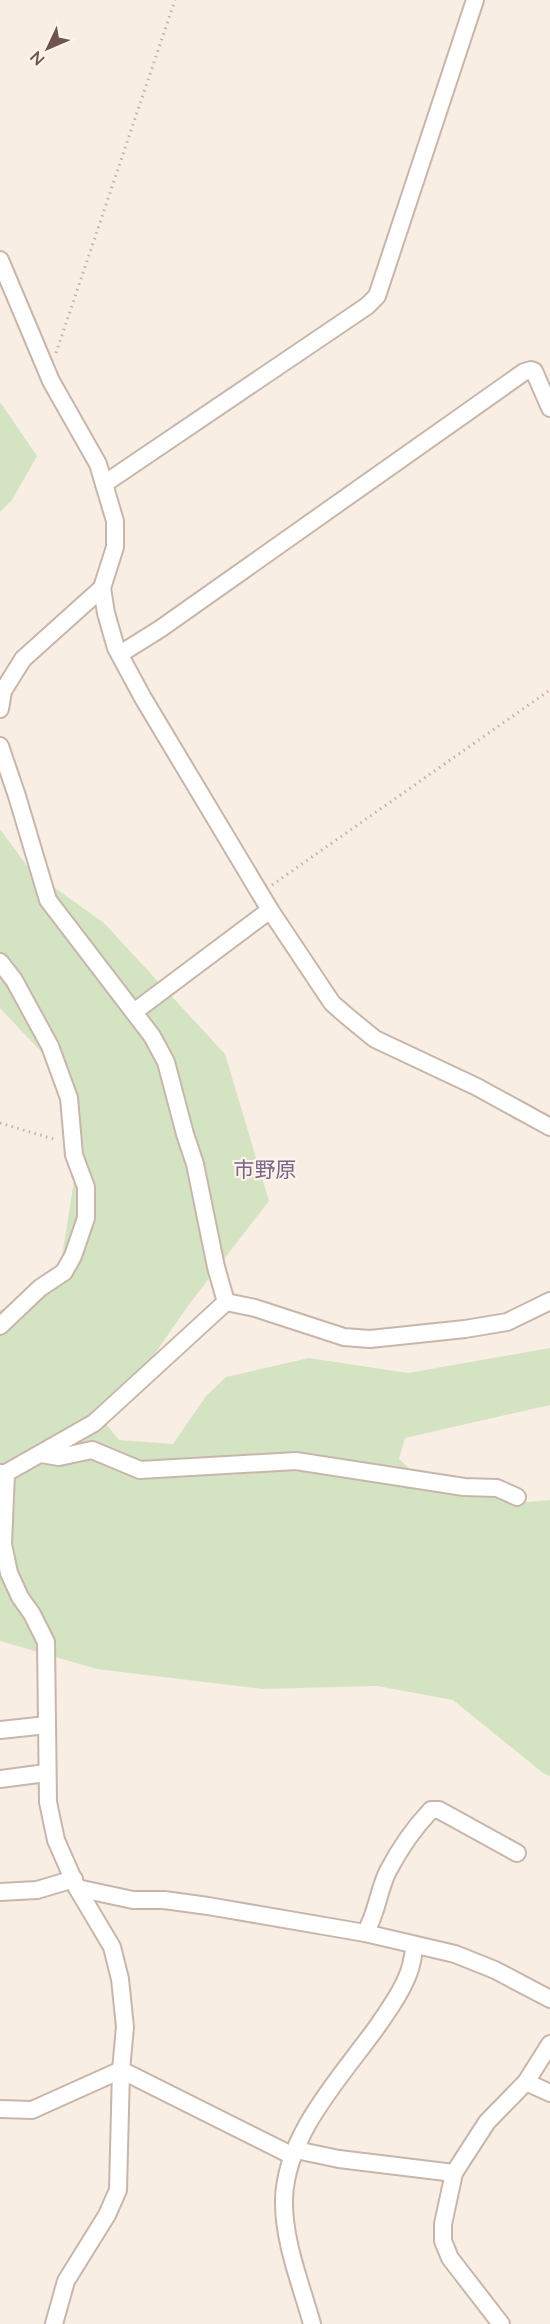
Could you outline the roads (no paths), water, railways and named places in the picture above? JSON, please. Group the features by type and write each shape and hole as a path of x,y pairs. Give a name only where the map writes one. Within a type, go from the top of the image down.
{"street":[{"path":"104,484 367,306 377,296 475,0"},
{"path":"0,260 48,375 98,464 116,520 115,547 102,588 106,614 120,654 143,698 270,910 332,1003 375,1039 477,1087 550,1127"},
{"path":"120,654 160,629 524,372 534,371 550,408"},
{"path":"0,709 3,691 23,659 102,588"},
{"path":"0,746 48,900 152,1036 166,1062 195,1164 216,1267 226,1302"},
{"path":"134,1012 270,910"},
{"path":"0,962 14,980 50,1046 69,1098 74,1155 86,1187 86,1218 73,1257 64,1272 40,1288 0,1326"},
{"path":"226,1302 255,1308 344,1338 370,1340 507,1322 550,1301"},
{"path":"54,2324 66,2281 106,2215 118,2190 121,2070 125,2027 120,1979 112,1947 75,1883 56,1840 48,1802 46,1773 46,1642 9,1573 3,1544 3,1473 94,1423 226,1302"},
{"path":"41,1454 59,1457 92,1450 140,1470 296,1461 464,1488 497,1488 517,1497"},
{"path":"0,1730 47,1725"},
{"path":"0,1779 46,1773"},
{"path":"365,1933 371,1923 388,1872 422,1819 431,1810 439,1810 517,1853"},
{"path":"0,1892 37,1890 75,1883 133,1900 164,1900 208,1906 365,1933 455,1954 495,1970 550,1999"},
{"path":"312,2324 285,2222 284,2198 287,2177 295,2153 327,2093 393,2003 408,1973 415,1946"},
{"path":"501,2324 450,2258 443,2241 443,2224 454,2173 487,2122 526,2082 550,2044"},
{"path":"0,2109 32,2110 121,2070 295,2153 454,2173"},
{"path":"526,2082 550,2093"}],"district":[{"name":"市野原","path":"265,1170"}]}
